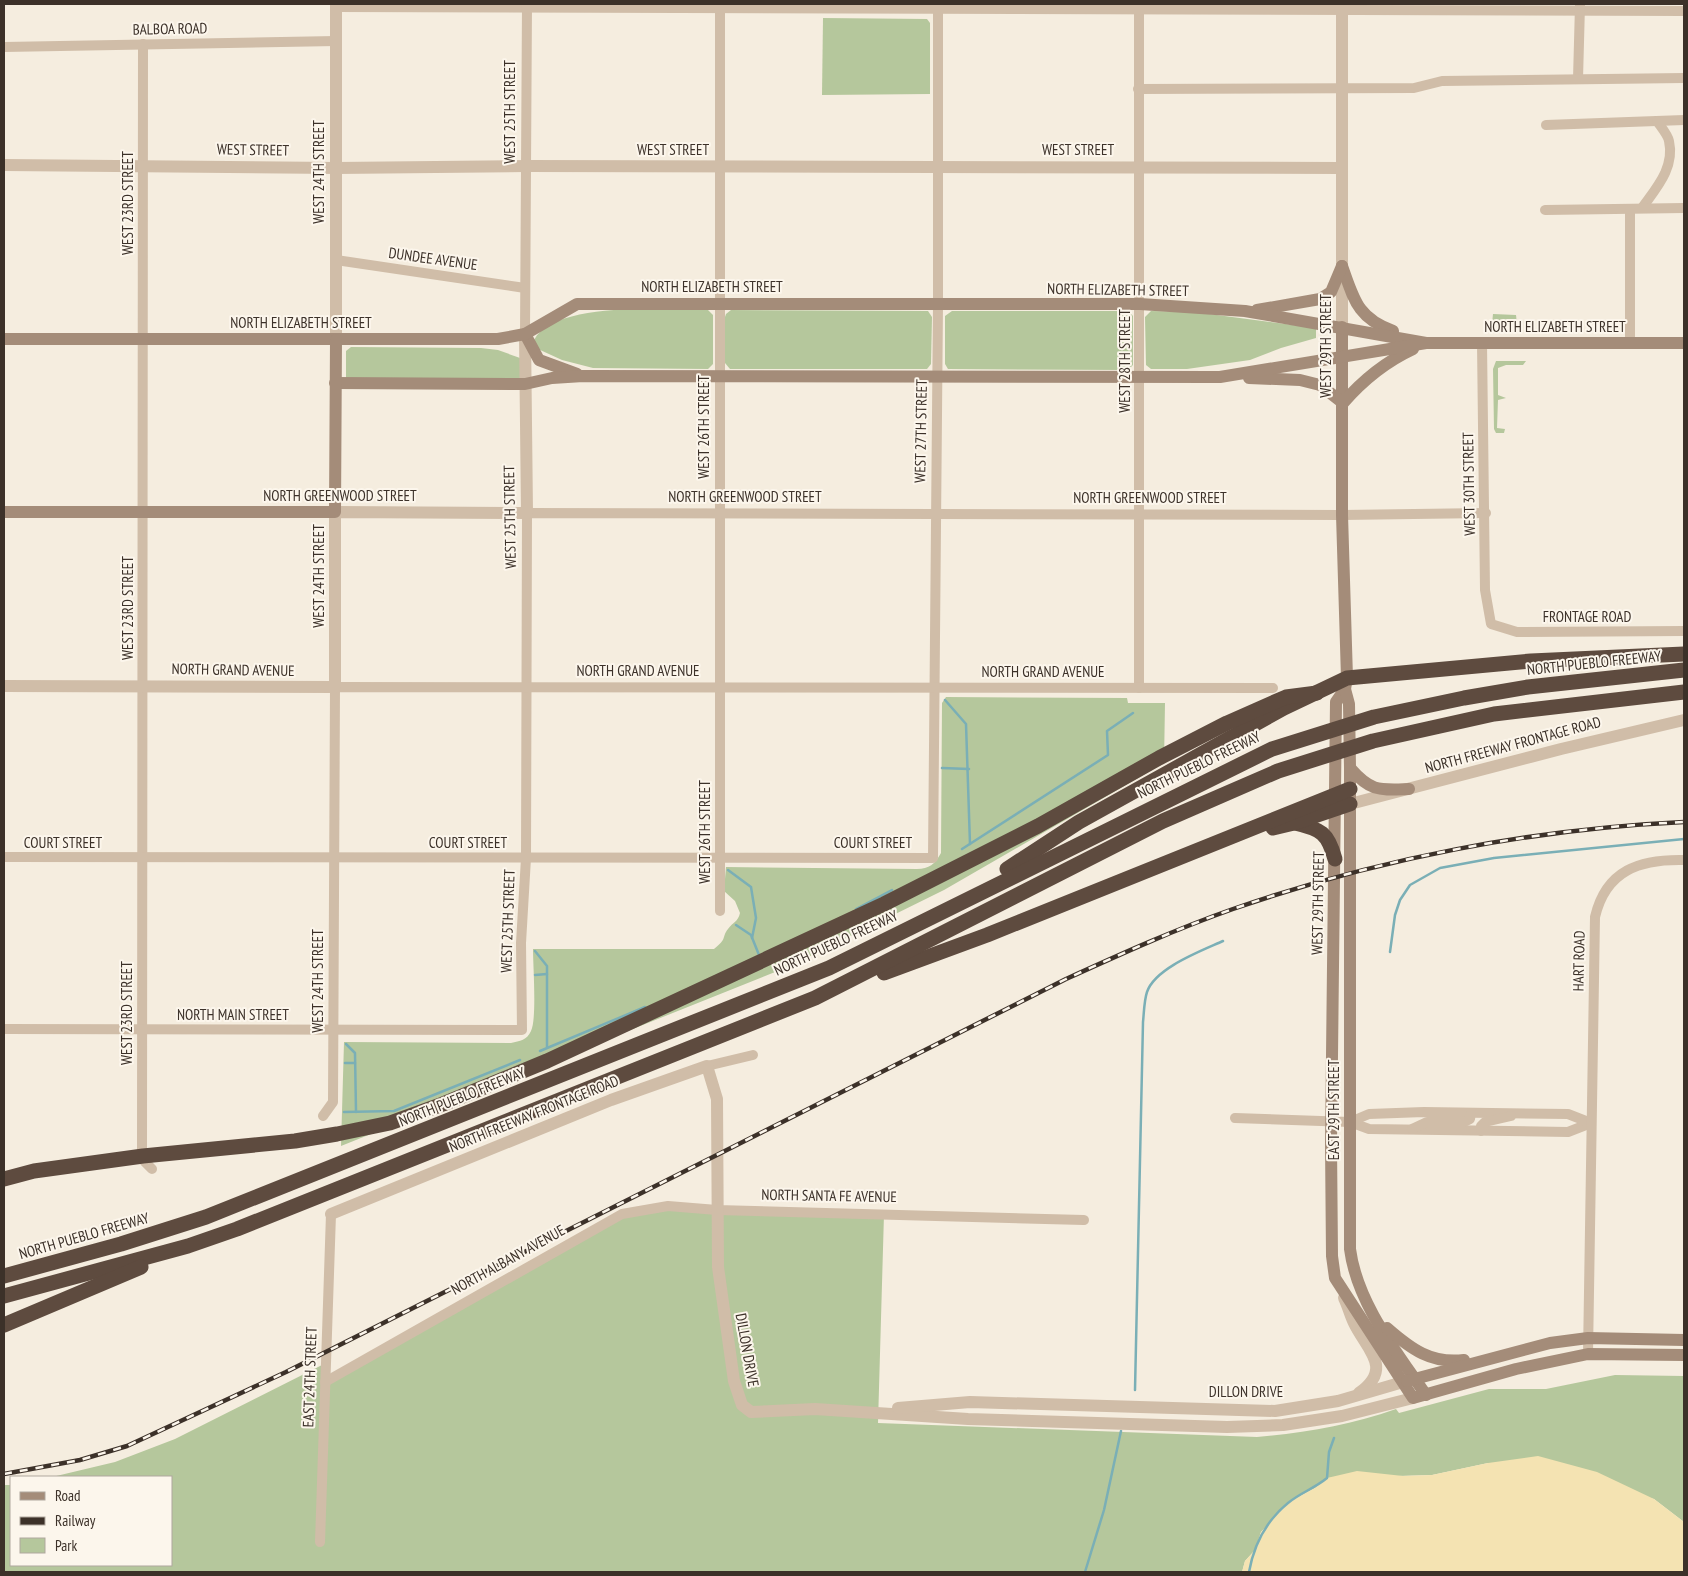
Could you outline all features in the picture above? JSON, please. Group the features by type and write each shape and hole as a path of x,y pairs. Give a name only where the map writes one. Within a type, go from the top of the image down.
{"highway":[{"path":"950,906 1079,822 1284,708 1317,693 1346,683 1531,661 1684,654"},
{"name":"NORTH PUEBLO FREEWAY","path":"4,1276 168,1230 267,1194 829,968 950,906 1272,750 1374,717 1528,687 1684,670"},
{"path":"815,998 1163,821 1314,758 1373,741 1494,714 1684,692"},
{"path":"4,1179 34,1171 143,1156 295,1141 337,1134 390,1123 443,1104 556,1057 884,904 1038,826 1226,723 1286,697 1317,693"},
{"path":"1232,836 1294,823 1335,802 1350,789"},
{"path":"4,1296 188,1246 237,1229 815,998 987,936 1232,836 1335,802 1350,804"},
{"path":"1294,823 1316,828 1325,835 1331,843 1335,859"},
{"path":"4,1325 90,1290 188,1246"}],"main road":[{"path":"1246,311 1320,299 1331,292 1342,266"},
{"path":"1342,266 1356,305 1368,319 1382,327 1426,343"},
{"name":"NORTH ELIZABETH STREET","path":"4,339 498,339 525,334 577,304 1140,304 1246,311 1426,343"},
{"name":"WEST 29TH STREET","path":"1342,327 1342,515 1346,683 1349,704 1350,804"},
{"path":"525,334 539,360 583,376"},
{"name":"WEST 24TH STREET","path":"335,512 336,340"},
{"name":"NORTH ELIZABETH STREET","path":"335,383 525,384 552,378 583,376 1228,377 1426,343 1684,343"},
{"path":"1228,377 1300,380 1320,385 1342,403 1360,383 1392,358 1426,343"},
{"name":"NORTH GREENWOOD STREET","path":"4,512 335,512"},
{"name":"WEST 29TH STREET","path":"1332,1121 1336,702 1346,683"},
{"path":"1350,768 1363,783 1380,790 1409,789"},
{"name":"EAST 29TH STREET","path":"1350,804 1350,1249 1352,1270 1419,1397"},
{"name":"EAST 29TH STREET","path":"1332,1121 1332,1256 1335,1278 1342,1291 1409,1380"},
{"path":"1376,1318 1412,1349 1430,1357 1453,1361 1497,1356"},
{"name":"DILLON DRIVE","path":"1409,1380 1550,1343 1588,1338 1684,1340"},
{"name":"DILLON DRIVE","path":"1419,1397 1516,1370 1588,1354 1684,1355"}],"street":[{"path":"336,5 1580,7 1684,11"},
{"name":"WEST 24TH STREET","path":"336,5 336,340"},
{"name":"WEST 25TH STREET","path":"522,1030 522,943 526,858 525,288 527,6"},
{"name":"WEST 26TH STREET","path":"720,6 720,911"},
{"name":"WEST 27TH STREET","path":"933,858 938,304 938,7"},
{"name":"WEST 28TH STREET","path":"1139,7 1140,688"},
{"name":"WEST 29TH STREET","path":"1342,7 1342,327"},
{"path":"1578,79 1580,7"},
{"name":"BALBOA ROAD","path":"4,47 336,41"},
{"name":"WEST 23RD STREET","path":"143,1156 144,44"},
{"path":"1138,89 1414,88 1442,81 1684,78"},
{"path":"1546,125 1684,120"},
{"path":"1642,208 1665,175 1669,161 1669,140 1657,121"},
{"name":"WEST STREET","path":"4,165 336,168 526,166 1139,166 1341,168"},
{"path":"1545,210 1684,208"},
{"path":"1630,209 1630,343"},
{"name":"DUNDEE AVENUE","path":"336,260 525,288"},
{"name":"WEST 30TH STREET","path":"1482,343 1486,513 1485,590 1492,624"},
{"name":"WEST 24TH STREET","path":"323,1116 333,1102 335,1029 335,512"},
{"name":"NORTH GREENWOOD STREET","path":"335,512 1342,515 1486,513"},
{"name":"FRONTAGE ROAD","path":"1492,624 1517,632 1684,631"},
{"name":"NORTH GRAND AVENUE","path":"4,686 143,684 335,687 1273,688"},
{"name":"NORTH FREEWAY FRONTAGE ROAD","path":"1350,804 1554,750 1684,720"},
{"name":"COURT STREET","path":"4,857 933,858"},
{"name":"HART ROAD","path":"1588,1354 1590,1123 1595,917 1599,901 1610,883 1627,869 1649,862 1684,860"},
{"name":"NORTH MAIN STREET","path":"4,1029 522,1030"},
{"name":"NORTH FREEWAY FRONTAGE ROAD","path":"331,1214 611,1100 707,1066 753,1056"},
{"path":"707,1066 717,1099 717,1210"},
{"path":"1409,1130 1427,1122 1464,1122 1470,1118 1471,1113"},
{"path":"1350,1122 1369,1114 1519,1113 1568,1114 1590,1123"},
{"path":"1481,1131 1481,1126 1485,1122 1504,1119 1519,1113"},
{"path":"1235,1118 1350,1122 1369,1130 1568,1132 1590,1123"},
{"path":"143,1156 145,1162 152,1169"},
{"name":"NORTH ALBANY AVENUE","path":"326,1382 622,1214 668,1206 717,1210"},
{"name":"NORTH SANTA FE AVENUE","path":"717,1210 1084,1220"},
{"name":"DILLON DRIVE","path":"717,1210 720,1286 734,1381 742,1405 751,1412 815,1409 968,1419 1227,1427 1284,1424 1342,1416 1419,1397"},
{"name":"EAST 24TH STREET","path":"320,1542 331,1214"},
{"path":"1342,1291 1354,1324 1373,1351 1376,1368 1370,1385 1355,1395"},
{"name":"DILLON DRIVE","path":"860,1411 970,1402 1275,1411 1338,1401 1409,1380"}],"green space":[{"path":"823,18 927,19 930,23 930,94 822,95"},
{"path":"641,309 708,310 713,315 713,364 708,369 593,368 562,360 538,349 534,340 546,327 564,318 588,313"},
{"path":"731,310 928,311 932,317 931,364 927,369 730,369 725,363 725,317"},
{"path":"952,311 1129,311 1133,316 1133,365 1128,370 948,369 945,364 945,316"},
{"path":"1151,311 1194,312 1316,328 1316,338 1281,348 1250,360 1187,369 1151,369 1146,365 1145,317"},
{"path":"1493,314 1516,315 1517,324 1492,324"},
{"path":"351,347 481,348 498,350 520,358 520,378 346,378 346,351"},
{"path":"1496,361 1526,361 1523,365 1506,365 1498,368 1498,395 1506,398 1498,400 1497,428 1505,429 1504,433 1496,433 1494,429 1493,369"},
{"path":"946,697 1127,698 1128,703 1165,703 1164,763 944,890 790,966 341,1146 344,1042 511,1043 523,1040 531,1031 533,1025 533,949 714,949 723,940 726,932 737,920 740,913 735,901 724,891 726,867 917,869 931,865 941,853 942,703"},
{"path":"668,1206 884,1214 878,1423 1257,1437 1327,1428 1362,1420 1396,1409 1399,1413 1489,1389 1546,1389 1615,1375 1684,1376 1684,1522 1654,1499 1488,1463 1432,1475 1327,1478 1315,1488 1289,1502 1261,1532 1255,1550 1245,1561 1242,1572 4,1572 4,1485 10,1485 10,1566 172,1566 172,1476 56,1476 115,1462 175,1439 326,1363 325,1381 622,1214"}],"sand":[{"path":"1538,1456 1597,1472 1654,1499 1684,1522 1684,1572 1242,1572 1245,1561 1255,1550 1261,1532 1289,1502 1315,1488 1327,1478 1357,1471 1403,1476 1432,1475 1488,1463"}],"waterway":[{"path":"945,700 966,724 970,844"},
{"path":"962,849 1108,755 1107,731 1133,713"},
{"path":"942,768 969,769"},
{"path":"1390,952 1395,915 1400,900 1410,885 1440,868 1494,858 1684,839"},
{"path":"728,870 751,887 756,918 752,938"},
{"path":"856,909 892,890"},
{"path":"736,925 751,935 759,955"},
{"path":"1135,1390 1145,999 1152,983 1159,975 1191,955 1223,941"},
{"path":"535,951 547,966 547,1047"},
{"path":"535,975 547,974"},
{"path":"540,1051 645,1007"},
{"path":"346,1044 355,1053 356,1112"},
{"path":"344,1112 394,1111 520,1060"},
{"path":"345,1063 355,1063"},
{"path":"1085,1572 1104,1510 1121,1431"},
{"path":"1249,1572 1254,1552 1262,1534 1273,1517 1293,1499 1327,1478 1329,1452 1334,1438"}],"railway":[{"path":"4,1474 80,1460 127,1446 286,1372 1066,979 1191,925 1287,891 1399,861 1456,849 1512,839 1570,832 1684,822"}]}
